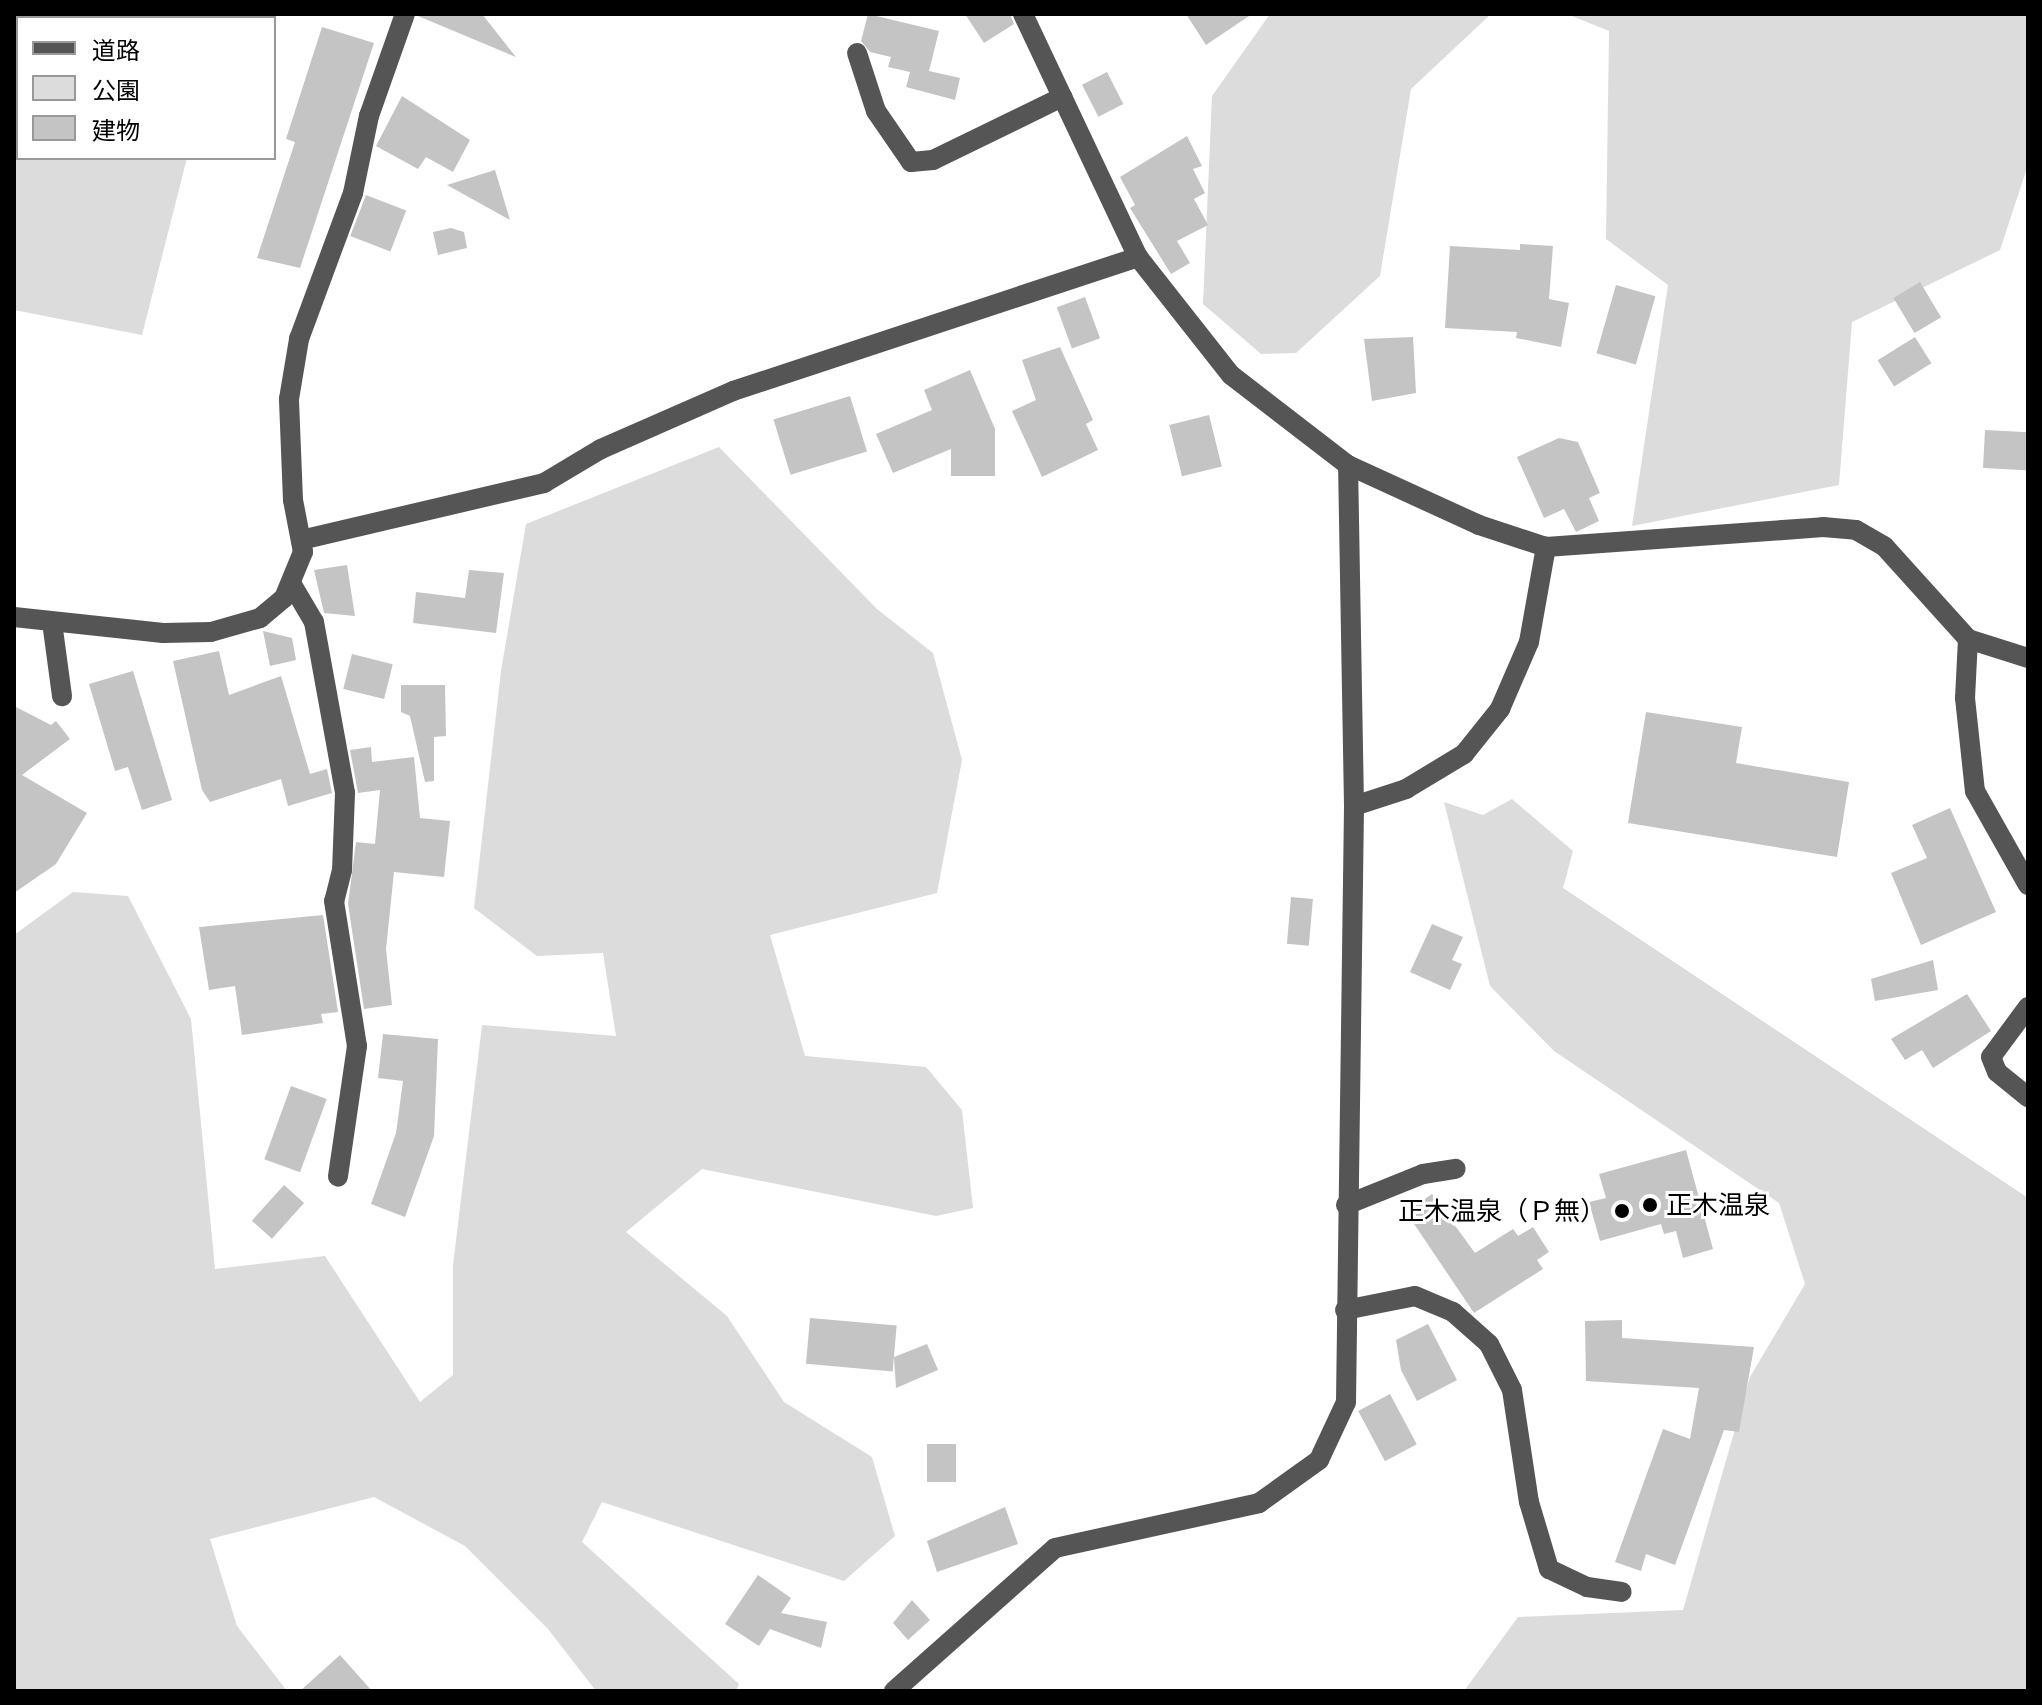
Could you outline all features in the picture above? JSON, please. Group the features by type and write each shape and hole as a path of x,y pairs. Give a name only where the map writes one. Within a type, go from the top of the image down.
{"street":[{"path":"14,617 211,632 260,618 291,583 303,552 289,399 299,339 353,193 369,116 405,14"},
{"path":"1023,14 1138,257 1231,375 1348,465 1479,525 1546,547 1823,527 1856,530 1884,546 1968,639 2028,658"},
{"path":"857,53 876,111 911,162 933,160 1062,97"},
{"path":"301,540 544,483 601,449 733,391 1138,257"},
{"path":"894,1691 1055,1548 1259,1503 1319,1460 1346,1402 1346,1205 1354,806 1348,465"},
{"path":"1354,806 1406,789 1464,754 1500,709 1529,642 1546,547"},
{"path":"291,583 314,622 345,793 342,870 334,901 357,1046 338,1177"},
{"path":"52,622 62,696"},
{"path":"1968,639 1965,698 1975,791 2028,885"},
{"path":"2028,1007 1991,1057 1997,1072 2028,1097"},
{"path":"1346,1205 1423,1174 1456,1169"},
{"path":"1345,1310 1415,1296 1453,1312 1489,1344 1512,1390 1529,1502 1549,1569 1587,1587 1622,1592"}],"green space":[{"path":"1270,14 1491,14 1411,89 1380,276 1296,353 1261,354 1203,304 1212,96"},
{"path":"1567,14 2027,14 2028,165 2000,250 1852,322 1839,485 1632,526 1668,285 1606,239 1609,31"},
{"path":"14,22 16,160 186,160 142,335 14,310"},
{"path":"719,447 877,609 933,653 962,760 937,893 770,935 805,1056 926,1067 962,1110 973,1208 936,1216 702,1169 626,1232 727,1316 784,1402 872,1457 895,1536 844,1581 602,1502 582,1542 739,1684 736,1691 596,1691 548,1629 465,1546 374,1497 210,1539 237,1626 287,1691 14,1691 14,935 73,892 128,896 191,1019 215,1269 325,1256 420,1402 453,1375 453,1265 482,1025 616,1036 603,953 537,956 474,908 501,671 526,524"},
{"path":"1512,799 1573,851 1563,888 2028,1198 2028,1691 1464,1691 1518,1617 1683,1610 1750,1377 1805,1284 1779,1203 1554,1051 1490,986 1444,802 1483,815"}],"building":[{"path":"482,14 516,57 418,16"},
{"path":"868,14 939,31 929,71 960,78 955,100 906,87 910,72 888,67 891,57 870,52 861,41"},
{"path":"965,14 1010,14 1014,24 984,43"},
{"path":"1186,14 1252,14 1206,45"},
{"path":"322,27 374,43 300,268 257,258 295,142 286,139"},
{"path":"1107,72 1123,104 1098,117 1082,85"},
{"path":"402,96 470,140 453,172 426,157 418,169 376,146"},
{"path":"1187,136 1202,166 1193,169 1205,193 1194,199 1208,225 1177,241 1190,263 1171,274 1130,208 1135,205 1120,177"},
{"path":"495,170 510,220 447,185"},
{"path":"366,195 406,210 390,251 350,236"},
{"path":"451,228 464,232 467,248 438,255 433,232"},
{"path":"1520,244 1553,246 1549,299 1569,303 1561,347 1516,338 1517,332 1445,328 1450,246 1520,250"},
{"path":"1920,282 1941,317 1915,333 1893,298"},
{"path":"1616,285 1655,296 1636,365 1596,353"},
{"path":"1085,297 1100,338 1072,349 1057,307"},
{"path":"1413,337 1416,393 1372,401 1364,339"},
{"path":"1915,337 1931,363 1894,387 1878,360"},
{"path":"1060,347 1093,420 1086,424 1098,450 1042,477 1012,411 1036,400 1022,360"},
{"path":"970,370 995,429 995,476 951,476 951,449 893,473 876,434 932,410 924,390"},
{"path":"850,396 867,451 790,475 773,419"},
{"path":"1209,415 1222,466 1182,476 1169,425"},
{"path":"1985,430 2028,432 2026,470 1983,468"},
{"path":"1559,438 1578,442 1600,493 1589,498 1599,521 1576,532 1564,509 1544,518 1517,457"},
{"path":"347,565 355,616 324,613 314,570"},
{"path":"469,570 504,573 496,633 413,623 416,592 465,598"},
{"path":"263,631 292,638 296,660 270,666"},
{"path":"219,651 229,695 281,676 310,774 327,769 332,793 288,806 281,779 210,802 202,790 173,661"},
{"path":"352,654 393,664 384,699 343,689"},
{"path":"133,671 172,800 142,810 128,767 115,771 89,684"},
{"path":"401,685 445,685 446,736 434,737 434,781 425,782 410,716 401,712"},
{"path":"14,706 51,725 56,721 70,739 22,775 87,813 56,864 14,893"},
{"path":"1646,712 1742,727 1736,763 1849,782 1837,857 1628,823"},
{"path":"371,747 372,762 414,757 420,818 450,821 444,877 394,872 386,949 392,1005 364,1009 348,904 356,842 375,844 380,790 358,793 350,750"},
{"path":"1950,808 1996,912 1921,945 1891,873 1927,858 1912,825"},
{"path":"1291,897 1313,899 1309,946 1287,944"},
{"path":"323,915 338,1012 321,1014 323,1023 242,1035 235,986 209,990 199,927"},
{"path":"1432,924 1463,937 1452,960 1462,964 1450,990 1410,972"},
{"path":"1933,960 1938,990 1875,1001 1871,979"},
{"path":"1967,994 1991,1031 1933,1068 1922,1050 1905,1060 1891,1039"},
{"path":"383,1034 438,1039 434,1136 405,1217 371,1204 396,1133 403,1081 378,1078"},
{"path":"291,1086 327,1099 300,1172 264,1159"},
{"name":"正木温泉","path":"1686,1150 1713,1249 1683,1258 1676,1231 1664,1234 1661,1224 1600,1241 1589,1202 1606,1198 1599,1174"},
{"path":"284,1185 304,1203 272,1239 252,1221"},
{"path":"1432,1194 1475,1253 1513,1229 1518,1236 1533,1227 1549,1252 1537,1260 1543,1269 1474,1313 1406,1212"},
{"path":"810,1318 897,1326 893,1371 806,1364"},
{"path":"1622,1320 1622,1338 1754,1347 1739,1432 1724,1430 1675,1565 1646,1554 1641,1571 1615,1562 1663,1429 1690,1439 1699,1388 1586,1381 1585,1321"},
{"path":"1428,1324 1457,1380 1417,1401 1401,1370 1396,1340"},
{"path":"927,1344 938,1370 896,1388 894,1357"},
{"path":"1390,1394 1417,1444 1385,1461 1358,1411"},
{"path":"927,1444 956,1444 956,1482 927,1482"},
{"path":"1005,1507 1018,1544 937,1572 927,1541"},
{"path":"758,1575 791,1598 781,1613 827,1622 821,1648 770,1629 759,1646 725,1624"},
{"path":"912,1600 930,1620 908,1640 893,1623"},
{"path":"340,1655 372,1691 300,1691"}],"place":[{"name":"正木温泉","path":"1650,1205"},
{"name":"正木温泉（Ｐ無）","path":"1622,1211"}]}
